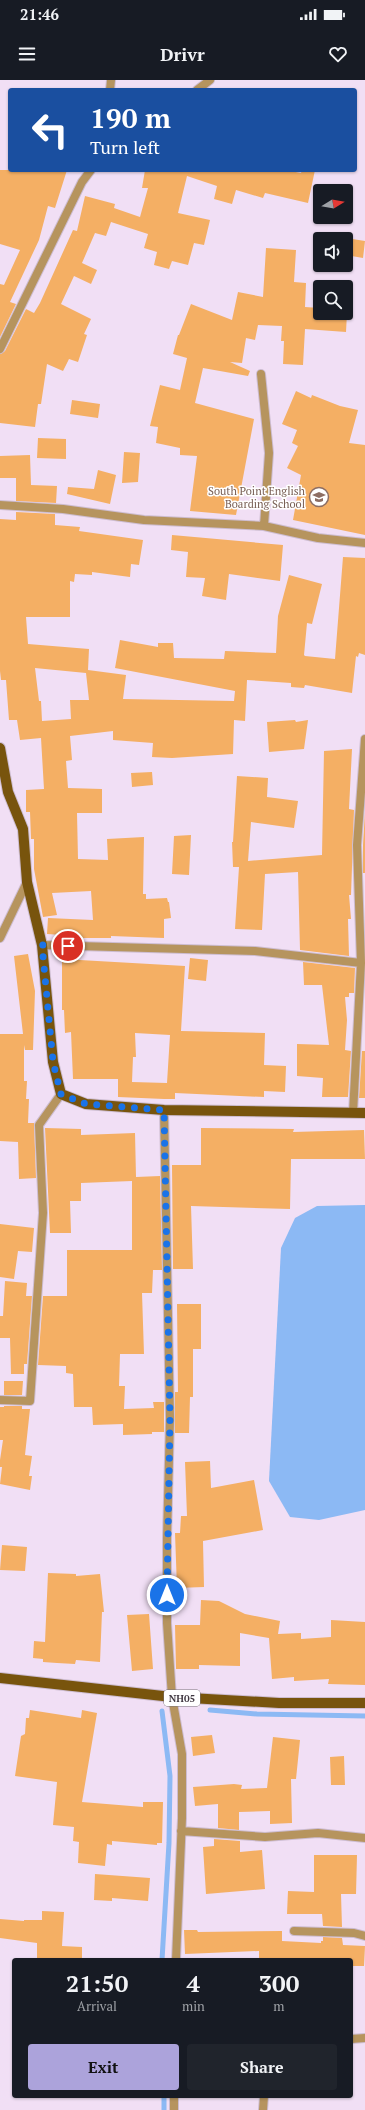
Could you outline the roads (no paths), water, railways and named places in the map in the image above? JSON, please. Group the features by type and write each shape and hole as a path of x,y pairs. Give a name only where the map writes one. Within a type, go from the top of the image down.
{"main road":[{"path":"0,748 4,792 23,829 27,882 42,945 53,1062 61,1094 86,1104 164,1110 365,1113"},
{"name":"NH05","path":"0,1678 172,1697 279,1703 365,1702"}],"street":[{"path":"200,88 210,80"},
{"path":"0,349 82,182 90,172"},
{"path":"261,374 269,452 264,526"},
{"path":"0,505 63,509 144,520 264,526 318,538 365,543"},
{"path":"353,1113 361,963 357,845 365,739"},
{"path":"0,938 27,882"},
{"path":"42,945 255,951 361,963"},
{"path":"0,1400 30,1402 43,1213 39,1125 61,1094"},
{"path":"164,1110 170,1418 167,1539 167,1623 172,1697 182,1754 181,1831 176,1958"},
{"path":"181,1831 265,1837 318,1833 365,1838"},
{"path":"294,1931 354,1933 365,1936"},
{"path":"353,2039 365,2038"},
{"path":"174,2098 174,2110"},
{"path":"263,2110 264,2098"}],"water":[{"path":"365,1205 365,1510 319,1520 290,1517 269,1481 281,1248 295,1218 317,1206"}],"waterway":[{"path":"210,1710 257,1714 365,1716"},
{"path":"162,1711 170,1776 169,1843 162,1958"},
{"path":"164,2098 164,2110"}],"place":[{"name":"South Point English Boarding School","path":"319,497"}]}
